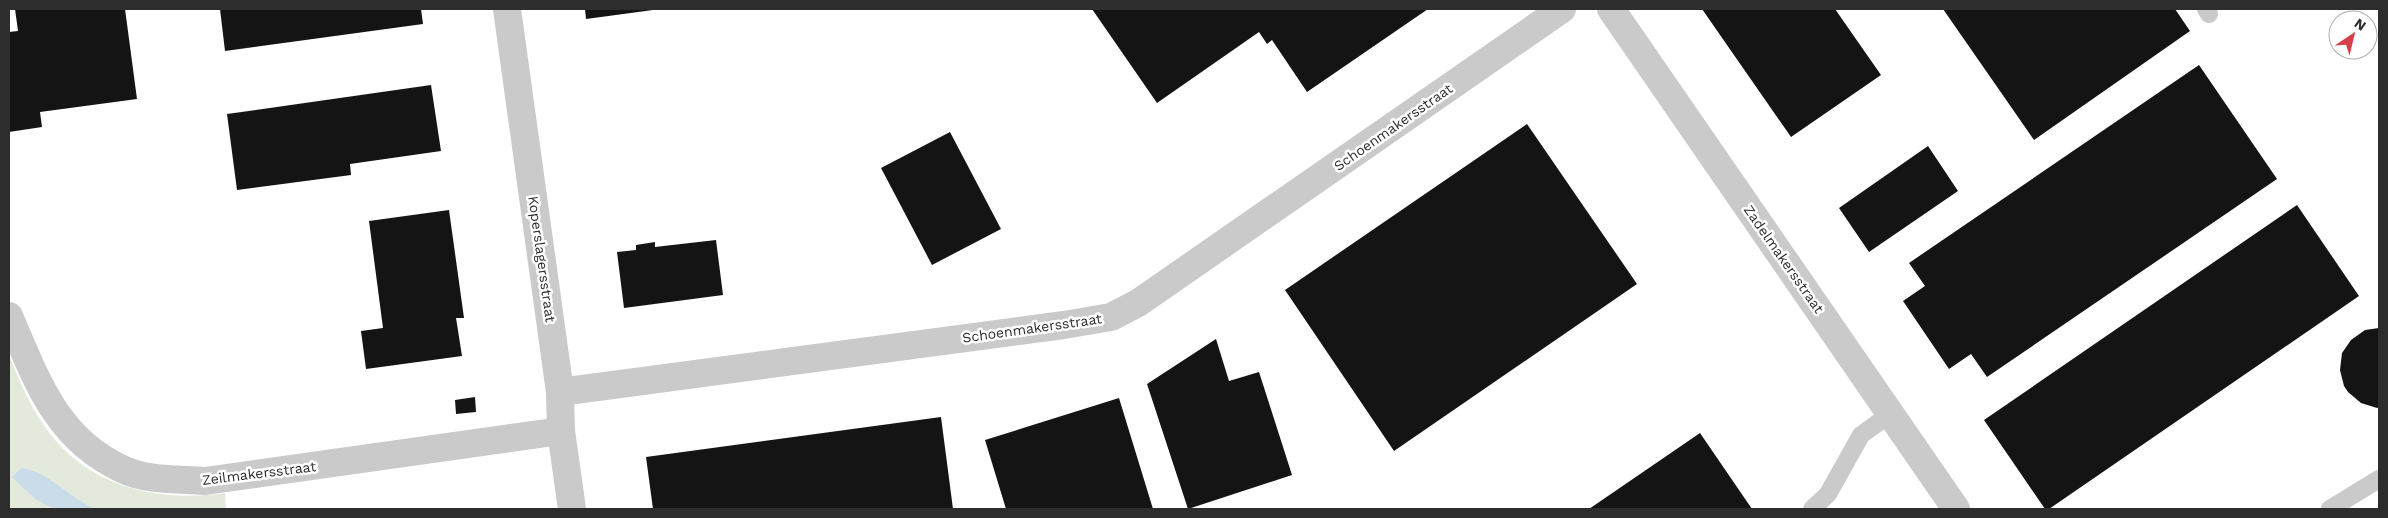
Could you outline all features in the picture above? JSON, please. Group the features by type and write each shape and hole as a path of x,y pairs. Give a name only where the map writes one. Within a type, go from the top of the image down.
{"street":[{"name":"Koperslagersstraat","path":"507,9 560,392 561,431 572,509"},
{"name":"Schoenmakersstraat","path":"560,392 1064,325 1111,317 1138,303 1562,9"},
{"name":"Zadelmakersstraat","path":"1611,9 1956,509"},
{"name":"Zeilmakersstraat","path":"9,316 56,416 83,444 123,470 158,478 205,481 561,431"}],"lane":[{"path":"1812,509 1828,494 1861,435 1890,414"},
{"path":"2330,509 2379,479"}],"shaded area":[{"path":"9,356 29,400 43,424 60,445 79,462 100,476 123,486 147,492 173,495 225,493 226,509 97,509 87,505 50,479 31,470 21,468 13,477 36,500 54,509 9,509"}],"water":[{"path":"21,468 31,470 50,479 87,505 97,509 54,509 36,500 12,477"}],"building":[{"path":"15,9 125,9 137,99 40,112 42,127 9,132 9,32 18,31"},
{"path":"220,9 421,9 423,24 225,51"},
{"path":"585,9 653,9 653,10 586,19"},
{"path":"1092,9 1428,9 1307,92 1272,40 1267,44 1259,32 1157,103"},
{"path":"1702,9 1835,9 1881,75 1791,137"},
{"path":"1943,9 2175,9 2190,31 2034,140"},
{"path":"2199,65 2277,179 1987,377 1971,354 1949,369 1903,301 1925,286 1909,263"},
{"path":"431,85 441,151 350,164 351,175 237,190 227,114"},
{"path":"1527,124 1637,284 1394,451 1285,290"},
{"path":"950,132 1001,229 932,265 881,168"},
{"path":"1928,146 1958,191 1869,252 1839,208"},
{"path":"2297,205 2359,296 2049,509 2045,509 1984,420"},
{"path":"449,210 464,318 456,318 462,356 366,369 361,331 383,328 369,221"},
{"path":"716,240 723,295 624,308 617,252 636,250 636,245 655,242 655,247"},
{"path":"2379,328 2379,407 2377,408 2361,403 2348,392 2344,386 2340,370 2342,353 2351,340 2365,330"},
{"path":"1216,339 1229,381 1259,372 1292,475 1188,509 1147,384"},
{"path":"475,397 476,412 456,414 455,400"},
{"path":"1119,398 1153,509 1006,509 985,440"},
{"path":"941,417 953,509 653,509 646,457"},
{"path":"1700,433 1752,509 1589,509"}]}
